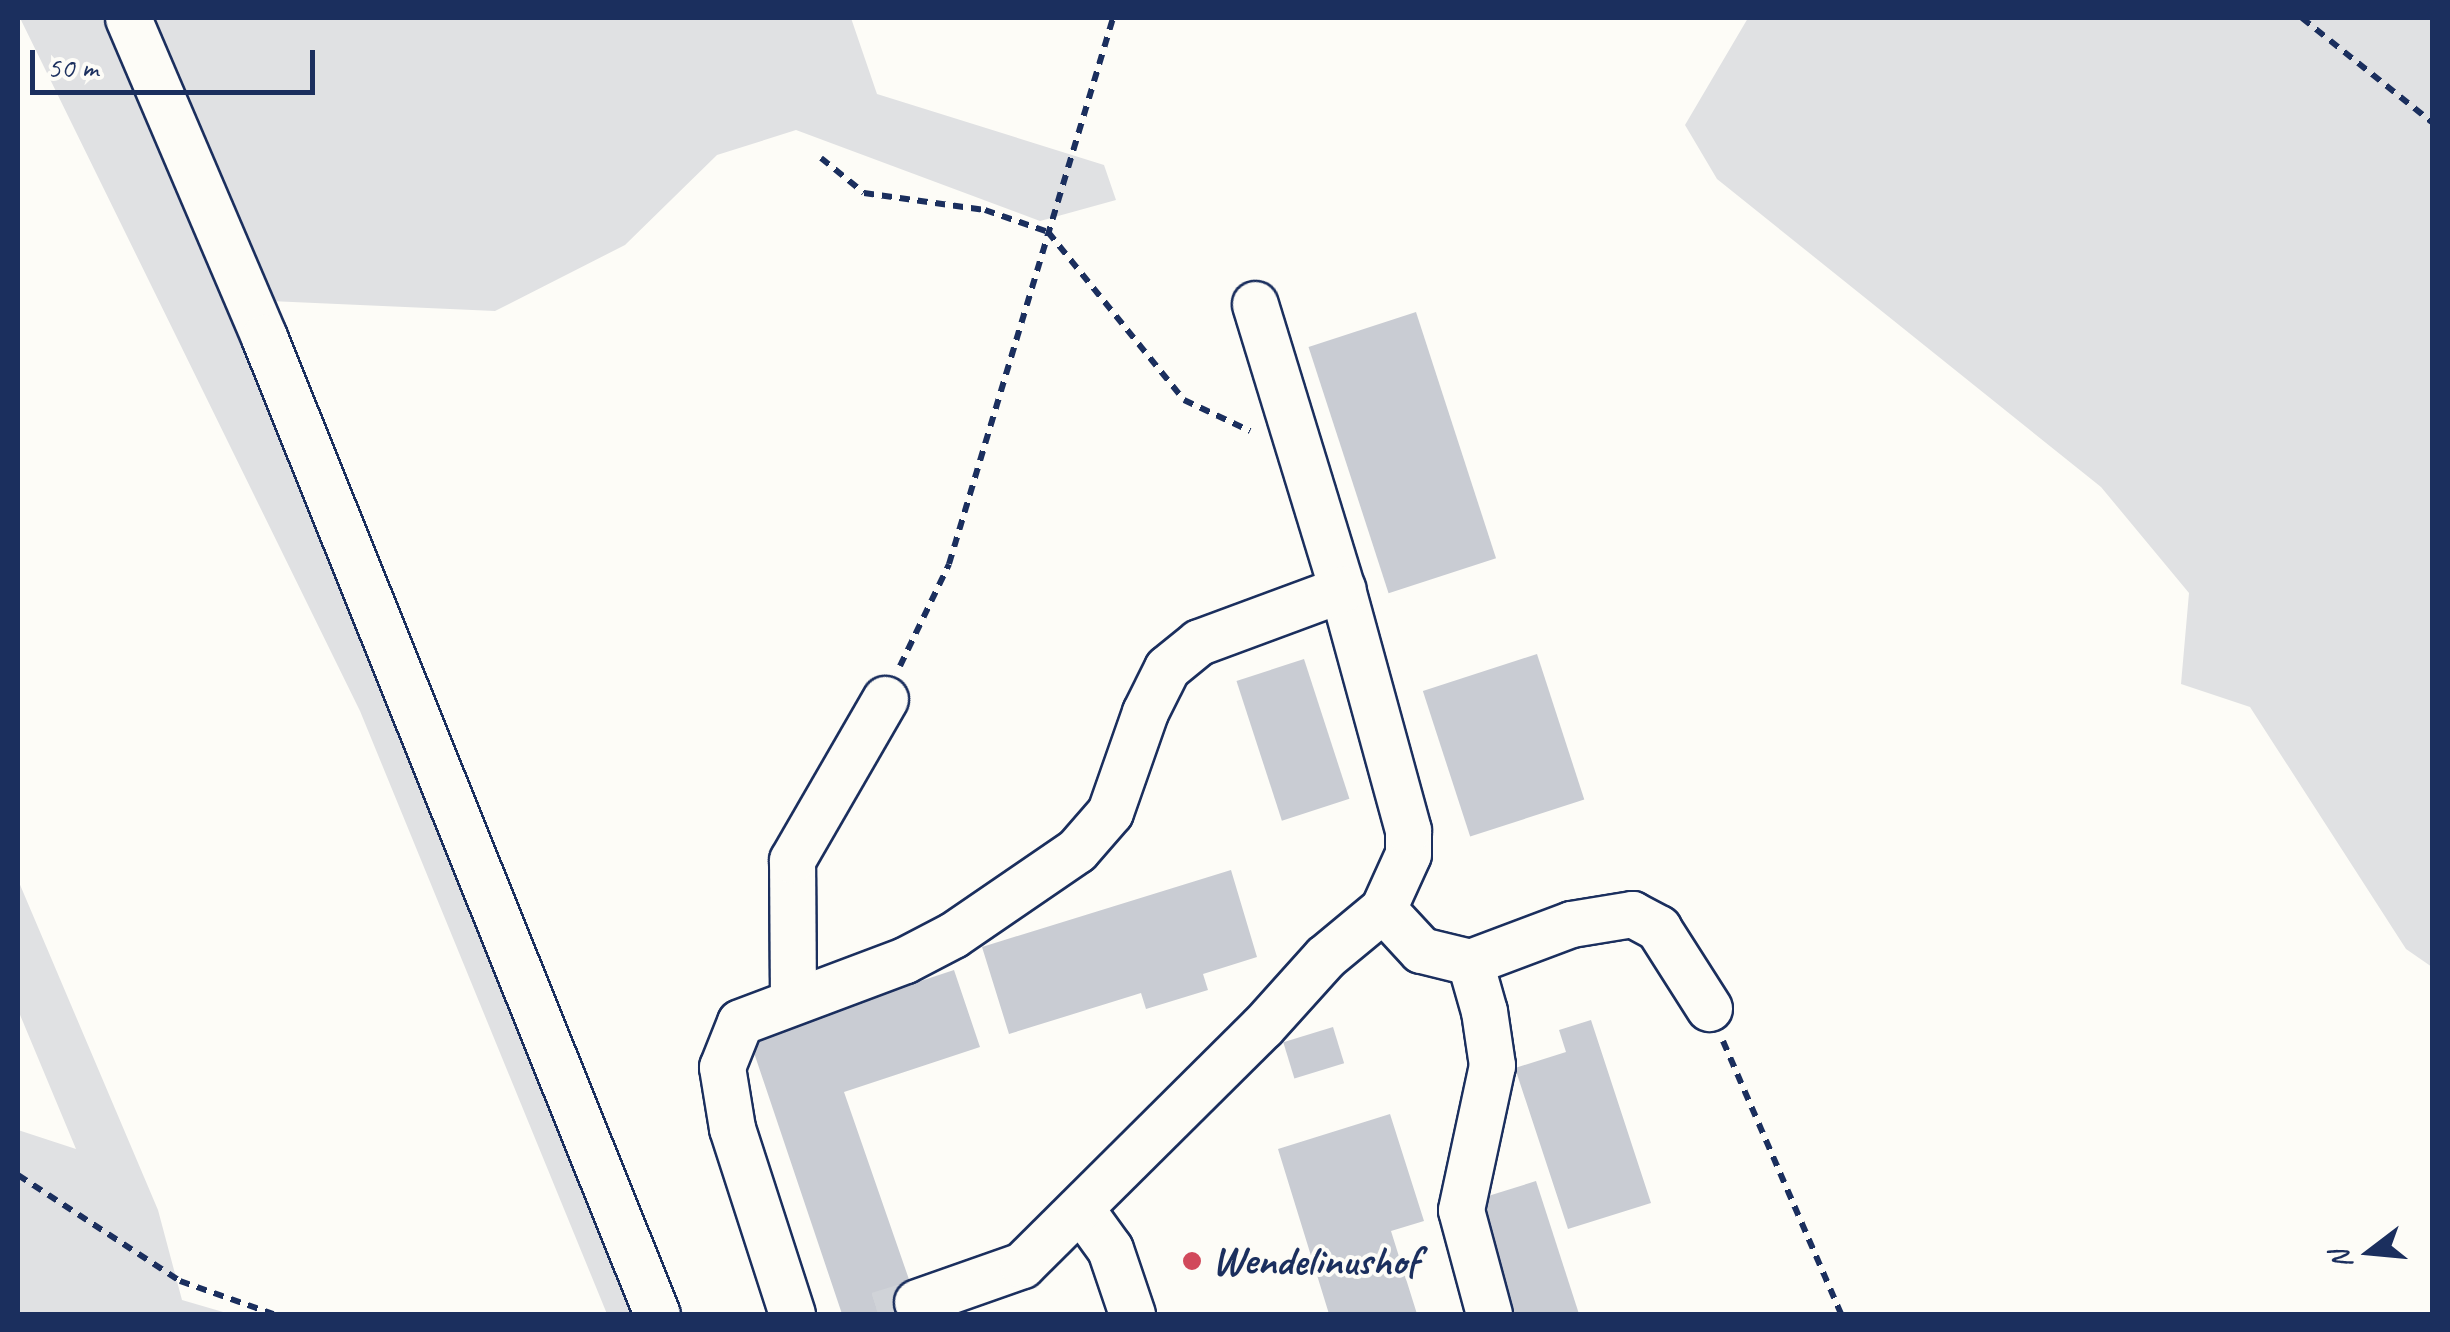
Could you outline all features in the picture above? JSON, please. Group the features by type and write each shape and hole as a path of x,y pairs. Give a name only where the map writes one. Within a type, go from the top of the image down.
{"street":[{"path":"128,18 264,337 657,1314"},
{"path":"917,1302 1022,1265 1325,958 1384,909 1408,854 1408,830 1342,589 1254,304"},
{"path":"792,1314 732,1128 722,1067 740,1022 793,998 905,960 1078,850 1110,812 1145,712 1168,668 1199,642 1342,589"},
{"path":"793,998 792,860 884,699"},
{"path":"1384,909 1421,950 1470,962 1571,924 1632,914 1658,928 1709,1008"},
{"path":"1470,962 1484,1011 1492,1065 1461,1210 1489,1314"},
{"path":"1081,1209 1110,1250 1132,1314"}],"path":[{"path":"884,699 949,564 1113,18"},
{"path":"2302,18 2432,122"},
{"path":"821,158 864,194 985,210 1048,232 1184,400 1300,454"},
{"path":"1709,1008 1841,1314"},
{"path":"18,1175 180,1282 273,1314"}],"shaded area":[{"path":"20,18 851,18 877,94 1104,165 1116,200 1040,221 796,130 717,155 625,245 495,311 270,301 612,1134 678,1314 607,1314 360,711"},
{"path":"1748,18 2432,18 2432,967 2406,949 2250,707 2181,684 2189,593 2101,487 1717,179 1685,125"},
{"path":"18,880 158,1210 182,1300 230,1314 18,1314 18,1130 76,1149 18,1010"}],"building":[{"path":"1416,312 1496,558 1389,593 1309,347"},
{"path":"1537,654 1584,800 1470,837 1423,691"},
{"path":"1304,659 1349,799 1282,821 1236,681"},
{"path":"1231,870 1257,957 1203,974 1208,990 1146,1009 1141,993 1009,1034 982,947"},
{"path":"954,970 980,1047 844,1092 921,1314 842,1314 749,1038"},
{"path":"1591,1020 1651,1203 1568,1229 1515,1068 1566,1052 1559,1030"},
{"path":"1333,1027 1344,1063 1294,1079 1283,1042"},
{"path":"1390,1114 1424,1221 1391,1231 1417,1314 1329,1314 1278,1149"},
{"path":"1536,1181 1579,1314 1509,1314 1472,1201"}],"tunnel":[{"path":"878,1314 917,1302"}],"place":[{"name":"Wendelinushof","path":"1192,1261"}]}
